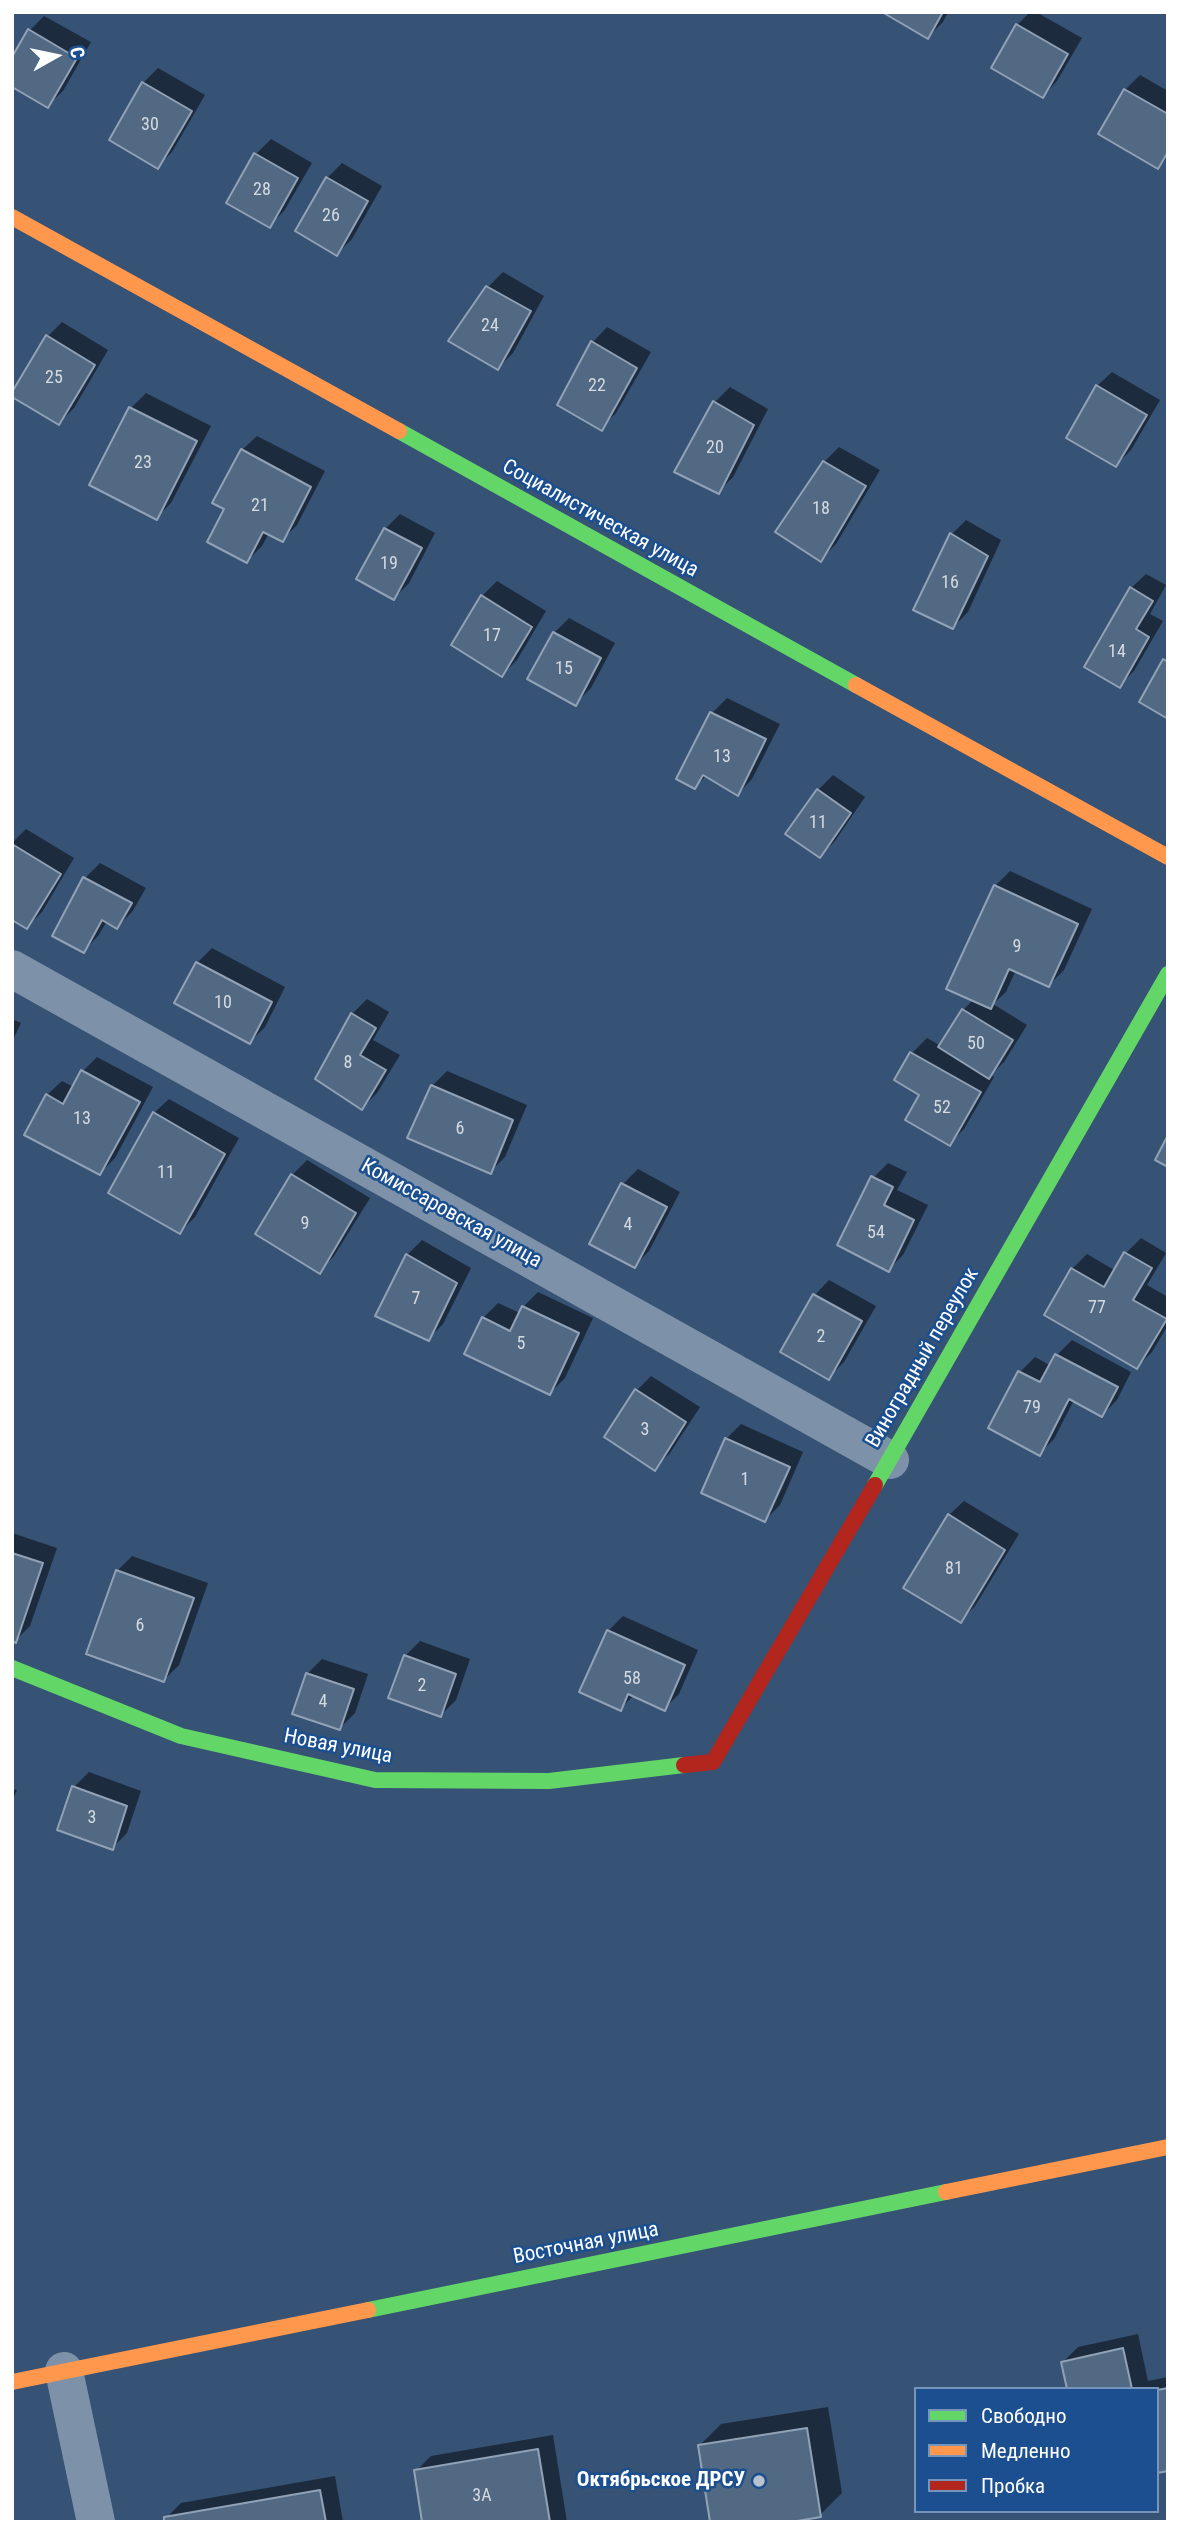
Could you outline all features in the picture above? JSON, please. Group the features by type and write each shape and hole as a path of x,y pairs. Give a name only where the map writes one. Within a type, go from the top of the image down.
{"street":[{"name":"Социалистическая улица","path":"12,217 1168,857"},
{"name":"Комиссаровская улица","path":"12,969 890,1460"},
{"name":"Виноградный переулок","path":"713,1762 890,1460 1168,974"},
{"name":"Новая улица","path":"12,1668 181,1736 375,1780 549,1781 713,1762"},
{"name":"Восточная улица","path":"12,2382 1168,2147"},
{"path":"64,2371 96,2522"}],"building":[{"path":"882,12 943,12 928,39"},
{"path":"1016,24 1068,54 1043,98 991,68"},
{"path":"28,29 77,58 48,108 12,87 12,57"},
{"path":"142,82 192,111 158,169 109,140"},
{"path":"1124,89 1168,114 1168,152 1158,169 1098,134"},
{"path":"254,153 298,178 270,228 226,203"},
{"path":"326,177 368,201 337,256 295,231"},
{"path":"486,286 531,311 498,370 448,341"},
{"path":"46,335 95,365 59,425 12,397 12,392"},
{"path":"591,341 637,368 602,431 557,405"},
{"path":"1096,385 1147,415 1116,467 1066,438"},
{"path":"713,401 754,425 719,494 674,472"},
{"path":"129,407 197,441 157,520 89,485"},
{"path":"241,449 311,487 283,542 263,532 247,563 207,542 224,509 212,503"},
{"path":"823,461 866,486 821,562 775,532"},
{"path":"384,528 422,548 394,600 356,579"},
{"path":"950,533 988,556 953,629 913,610"},
{"path":"1130,587 1153,601 1136,629 1149,637 1120,688 1084,667"},
{"path":"481,595 532,627 502,677 451,645"},
{"path":"553,632 601,658 576,706 527,679"},
{"path":"1163,659 1168,662 1168,719 1139,702"},
{"path":"710,712 766,739 738,796 703,775 695,789 676,779"},
{"path":"817,789 851,813 820,858 785,834"},
{"path":"12,844 61,874 27,929 12,920"},
{"path":"83,877 132,903 117,929 102,920 84,953 52,936"},
{"path":"994,885 1078,924 1049,987 1009,969 991,1009 946,989"},
{"path":"196,962 272,1002 250,1044 174,1003"},
{"path":"962,1009 1013,1040 989,1079 938,1047"},
{"path":"351,1013 376,1028 360,1055 386,1070 362,1110 315,1079"},
{"path":"910,1052 981,1092 950,1146 905,1120 919,1095 894,1080"},
{"path":"81,1070 140,1102 100,1175 24,1135 46,1094 63,1104"},
{"path":"431,1085 513,1120 491,1174 407,1138"},
{"path":"153,1112 225,1154 180,1234 108,1193"},
{"path":"1168,1135 1168,1167 1155,1160"},
{"path":"291,1174 356,1213 320,1274 255,1234"},
{"path":"871,1176 893,1187 884,1205 914,1220 889,1272 837,1245"},
{"path":"621,1183 667,1207 635,1268 589,1244"},
{"path":"1124,1252 1152,1268 1133,1300 1167,1319 1137,1369 1044,1315 1071,1268 1104,1287"},
{"path":"406,1254 457,1283 429,1341 375,1316"},
{"path":"813,1294 862,1321 829,1380 780,1352"},
{"path":"522,1306 579,1333 550,1395 464,1354 482,1317 510,1331"},
{"path":"1055,1354 1118,1387 1102,1417 1069,1399 1040,1456 988,1428 1018,1371 1040,1382"},
{"path":"635,1389 686,1422 655,1471 604,1437"},
{"path":"725,1438 790,1467 765,1522 701,1493"},
{"path":"948,1514 1005,1550 961,1623 903,1588"},
{"path":"12,1553 43,1563 16,1643 12,1641"},
{"path":"116,1570 194,1598 164,1682 86,1654"},
{"path":"607,1630 685,1665 665,1711 628,1694 621,1711 579,1692"},
{"path":"404,1655 456,1674 441,1717 388,1698"},
{"path":"306,1673 354,1689 340,1730 292,1714"},
{"path":"72,1786 127,1806 113,1850 57,1830"},
{"path":"1123,2348 1132,2387 1067,2387 1061,2362"},
{"path":"1168,2388 1168,2471 1159,2473 1159,2390"},
{"name":"Октябрьское ДРСУ","path":"807,2428 821,2517 791,2522 710,2522 698,2445"},
{"path":"538,2449 550,2522 422,2522 414,2470"},
{"path":"320,2490 326,2522 164,2522 164,2517"}],"traffic: fast":[{"path":"399,431 856,685"},
{"path":"875,1485 1168,974"},
{"path":"12,1668 181,1736 375,1780 549,1781 684,1765"},
{"path":"368,2310 946,2192"}],"traffic: slow":[{"path":"12,217 399,431"},
{"path":"856,685 1168,857"},
{"path":"946,2192 1168,2147"},
{"path":"12,2382 368,2310"}],"traffic: jam":[{"path":"684,1765 713,1762 875,1485"}],"place":[{"name":"Октябрьское ДРСУ","path":"759,2481"}]}
